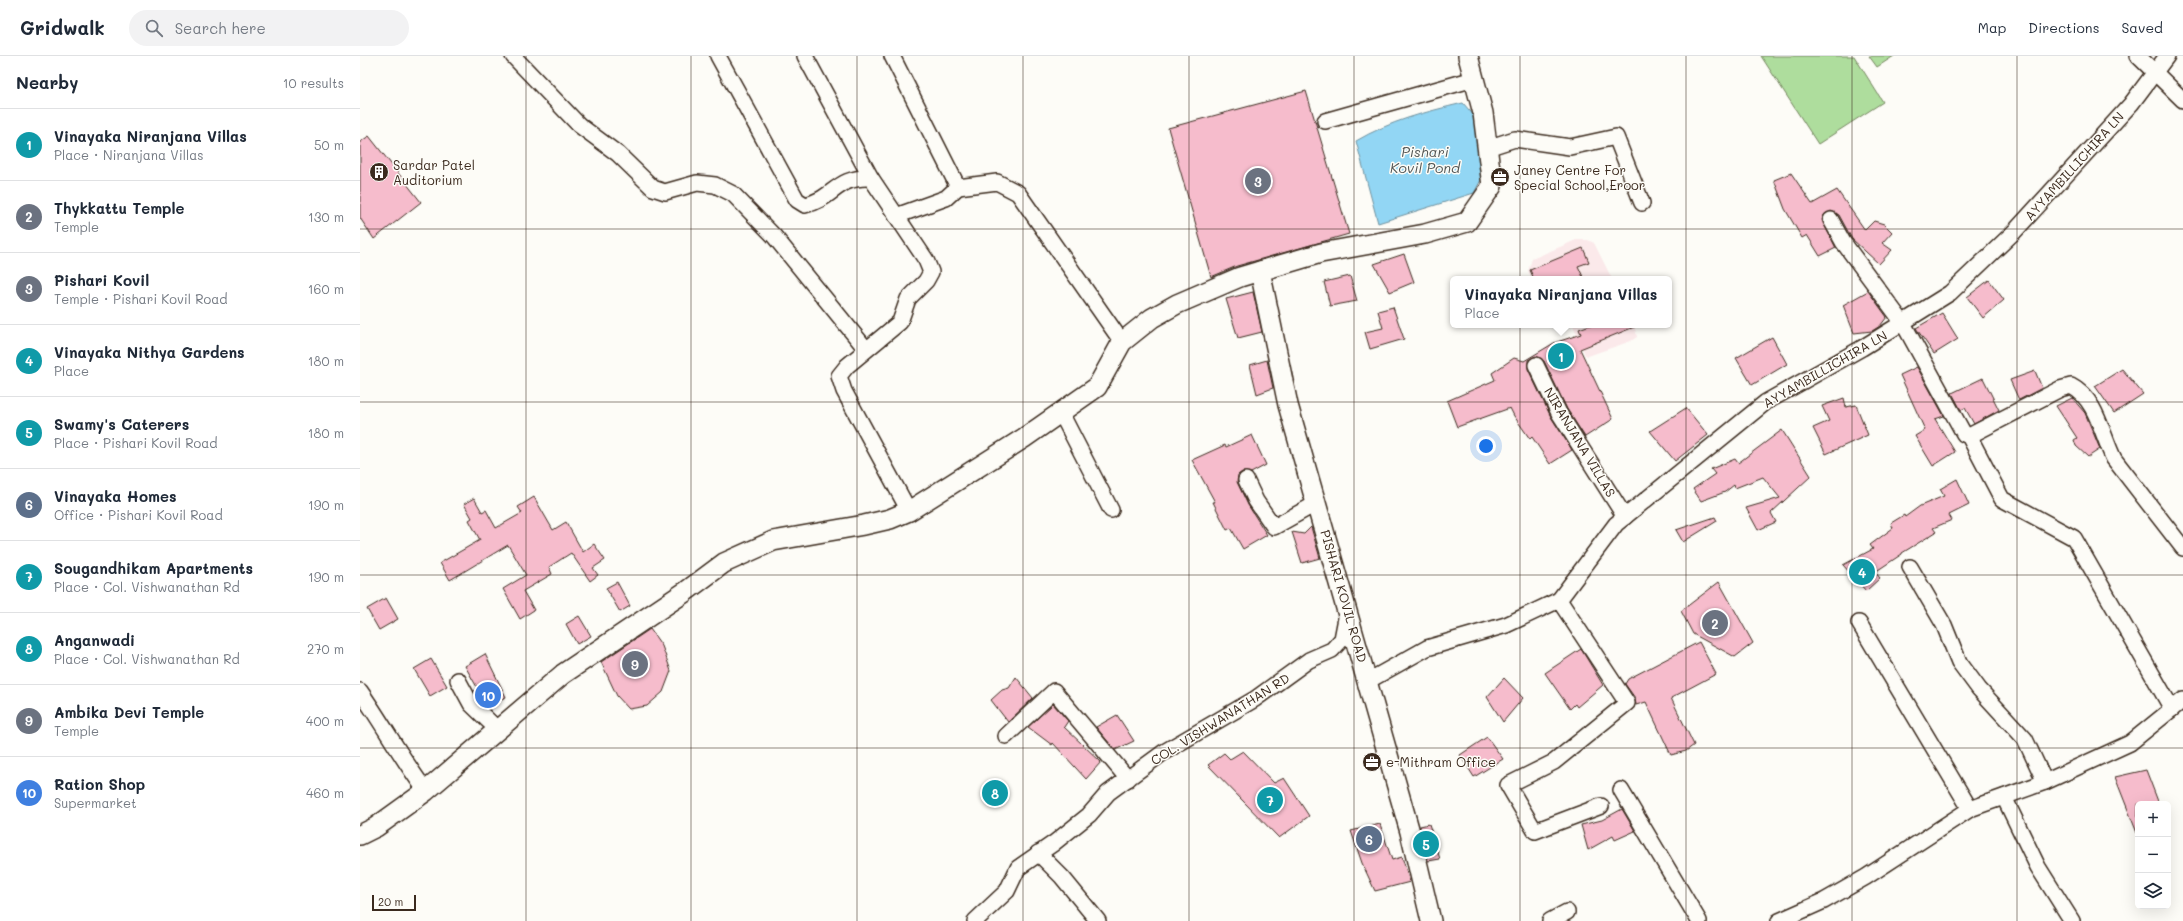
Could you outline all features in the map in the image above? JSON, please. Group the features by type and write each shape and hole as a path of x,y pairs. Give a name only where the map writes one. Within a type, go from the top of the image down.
{"street":[{"path":"513,56 579,126 618,154 653,188 665,192 697,183 715,185 733,194 774,236 866,349"},
{"path":"718,56 797,200 805,205 813,204 848,180 858,177 871,178"},
{"path":"805,56 871,178 926,260 930,272 926,281 908,299 900,322 866,349 847,366 839,376 844,391 909,511"},
{"path":"892,56 958,187"},
{"path":"360,836 376,827 426,791 470,756 497,729 563,674 665,606 724,563 773,541 864,525 890,519 909,511 1061,413 1097,387 1122,342 1152,318 1177,304 1240,277 1321,253 1425,234 1467,222 1492,186 1483,113 1468,56"},
{"path":"2138,56 2183,100"},
{"name":"AYYAMBILLICHIRA LN","path":"1368,681 1427,648 1506,625 1559,600 1616,524 1766,402 1862,348 1950,293 2014,232 2131,104 2167,56"},
{"path":"1326,121 1474,79"},
{"path":"1487,148 1515,139 1570,147 1616,137 1642,203"},
{"path":"896,216 946,198 958,187 997,182 1018,193 1122,342"},
{"path":"1779,921 1824,901 1866,877 1970,809 2045,782 2130,743 2178,704 2074,538 2002,499 1970,436 1964,434 1903,322 1843,242 1832,220"},
{"name":"PISHARI KOVIL ROAD","path":"1260,271 1288,405 1348,608 1410,832 1431,921"},
{"name":"NIRANJANA VILLAS","path":"1536,365 1560,413 1625,517"},
{"path":"1970,436 2060,389 2071,386 2080,391 2102,426 2107,446 2114,459 2183,548"},
{"path":"1061,413 1111,510"},
{"path":"1246,480 1274,528 1317,503"},
{"path":"1910,567 1944,625 1959,662 1979,689 2025,740 2045,782"},
{"path":"1559,600 1627,703 1554,762 1508,785 1535,832 1601,806"},
{"name":"COL. VISHWANATHAN RD","path":"974,921 1007,891 1018,868 1089,814 1108,793 1188,737 1260,696 1309,660 1332,650 1342,639 1348,608"},
{"path":"1859,623 1970,809"},
{"path":"458,680 471,704 497,729"},
{"path":"360,691 385,728 398,753 426,791"},
{"path":"1006,736 1054,691 1128,779"},
{"path":"1621,790 1699,921"},
{"path":"2004,797 2038,867 2072,921"},
{"path":"1038,853 1062,877 1098,921"},
{"path":"1550,921 1567,912"}],"shaded area":[{"path":"1576,240 1588,240 1594,243 1610,276 1530,276 1528,271 1532,259"},
{"path":"1574,328 1635,328 1637,337 1631,341 1588,356 1585,355"}],"green space":[{"path":"1761,56 1854,56 1883,102 1818,144"},
{"path":"1869,56 1894,56 1877,67"}],"water":[{"name":"Pishari Kovil Pond","path":"1463,103 1476,118 1483,176 1474,193 1378,223 1356,141 1395,123 1421,114"}],"building":[{"path":"1306,91 1349,234 1237,266 1211,277 1168,128"},
{"name":"Sardar Patel Auditorium","path":"369,136 421,202 374,239 360,218 360,142"},
{"path":"1791,173 1812,204 1837,190 1865,230 1874,221 1884,224 1892,232 1882,243 1892,250 1879,264 1852,239 1839,215 1831,211 1824,215 1822,220 1836,248 1820,256 1807,235 1802,238 1785,209 1774,180"},
{"path":"1583,248 1589,262 1578,266 1583,276 1533,276 1530,270"},
{"path":"1404,254 1414,282 1390,292 1374,264"},
{"path":"1350,276 1357,301 1330,306 1324,282"},
{"path":"1989,280 2004,300 1983,318 1967,297"},
{"path":"1868,291 1887,317 1880,326 1872,331 1854,333 1843,305"},
{"path":"1253,292 1262,332 1238,338 1226,299"},
{"path":"1393,307 1404,339 1370,349 1365,332 1383,328 1378,311"},
{"path":"1942,313 1958,339 1934,354 1916,328"},
{"path":"1632,328 1580,349 1613,419 1585,437 1567,409 1544,361 1536,356 1528,360 1528,369 1551,417 1572,450 1550,464 1532,437 1530,439 1510,408 1457,427 1447,401 1495,380 1492,373 1514,358 1524,361 1554,343 1581,334 1579,329"},
{"path":"1772,337 1787,364 1752,385 1736,358"},
{"path":"1267,360 1273,388 1257,394 1250,365"},
{"path":"1917,367 1944,416 1935,419 1955,452 1933,466 1915,436 1925,430 1900,375"},
{"path":"2122,369 2143,394 2114,413 2095,386"},
{"path":"2035,371 2042,388 2019,400 2010,380"},
{"path":"1983,378 1999,410 1974,424 1965,408 1961,410 1952,393"},
{"path":"1844,398 1846,407 1856,405 1868,435 1826,454 1813,428 1829,421 1822,406"},
{"path":"2072,398 2085,413 2100,449 2088,457 2076,446 2074,440 2077,438 2056,406"},
{"path":"1686,408 1708,435 1675,461 1650,431"},
{"path":"1782,430 1811,476 1771,513 1776,522 1758,530 1746,508 1780,498 1763,477 1735,488 1734,485 1725,492 1701,501 1693,489 1715,474 1711,469 1735,459 1738,463"},
{"path":"1252,435 1266,465 1251,473 1242,472 1238,475 1237,482 1248,505 1267,535 1243,549 1231,528 1227,530 1213,502 1215,502 1192,460"},
{"path":"1957,479 1969,505 1949,515 1952,520 1933,528 1936,532 1875,572 1880,578 1866,591 1843,565 1873,549 1870,545 1893,528 1891,523 1904,515 1905,517 1920,506 1944,496 1940,489"},
{"path":"534,497 553,530 566,522 583,552 594,544 605,560 593,568 598,575 590,581 571,553 549,567 552,574 523,591 534,610 520,619 503,589 526,575 508,545 450,580 440,563 480,540 469,520 472,518 464,504 474,498 482,512 486,510 496,528 522,513 518,507"},
{"path":"1715,517 1717,521 1683,542 1676,530"},
{"path":"1311,527 1320,558 1302,563 1292,532 1304,534"},
{"path":"617,582 630,606 620,612 606,588"},
{"path":"1719,582 1753,643 1735,657 1693,634 1681,611"},
{"path":"386,598 398,619 379,630 367,609"},
{"path":"579,616 591,636 577,644 566,624"},
{"path":"650,629 662,646 671,671 663,692 647,706 629,709 617,696 601,662"},
{"path":"1699,642 1716,674 1671,698 1694,745 1686,751 1671,755 1646,702 1636,705 1635,698 1625,684 1628,679"},
{"path":"1581,649 1603,685 1577,707 1575,704 1570,709 1545,673"},
{"path":"485,654 506,697 486,706 474,691 478,689 465,666"},
{"path":"431,659 447,686 430,696 414,669"},
{"path":"1016,677 1033,698 1008,722 991,700 1002,690 1009,688"},
{"path":"1504,678 1523,698 1503,722 1487,697"},
{"path":"1053,704 1068,721 1064,727 1101,762 1086,779 1053,743 1052,745 1028,727"},
{"path":"1117,715 1134,741 1115,750 1096,727"},
{"path":"1487,737 1503,759 1474,777 1460,755"},
{"path":"1243,751 1274,783 1284,778 1309,816 1279,838 1208,765 1224,753 1230,759"},
{"path":"2146,770 2158,801 2135,801 2135,828 2115,777"},
{"path":"995,782 1005,787 995,807 985,800"},
{"path":"1622,809 1635,831 1615,840 1613,836 1588,850 1581,825 1602,820"},
{"path":"1380,824 1392,860 1402,857 1410,882 1375,891 1362,863 1351,831"},
{"path":"1429,824 1440,859 1428,861 1420,826"}],"place":[{"name":"Sardar Patel Auditorium","path":"379,172"},
{"name":"Janey Centre For Special School,Eroor","path":"1500,177"},
{"name":"Pishari Kovil","path":"1258,181"},
{"name":"Vinayaka Niranjana Villas","path":"1561,356"},
{"name":"Vinayaka Nithya Gardens","path":"1862,572"},
{"name":"Thykkattu Temple","path":"1715,623"},
{"name":"Ambika Devi Temple","path":"635,664"},
{"name":"Ration Shop","path":"488,695"},
{"name":"e-Mithram Office","path":"1372,762"},
{"name":"Anganwadi","path":"995,793"},
{"name":"Sougandhikam Apartments","path":"1270,800"},
{"name":"Vinayaka Homes","path":"1369,839"},
{"name":"Swamy's Caterers","path":"1426,844"}]}
